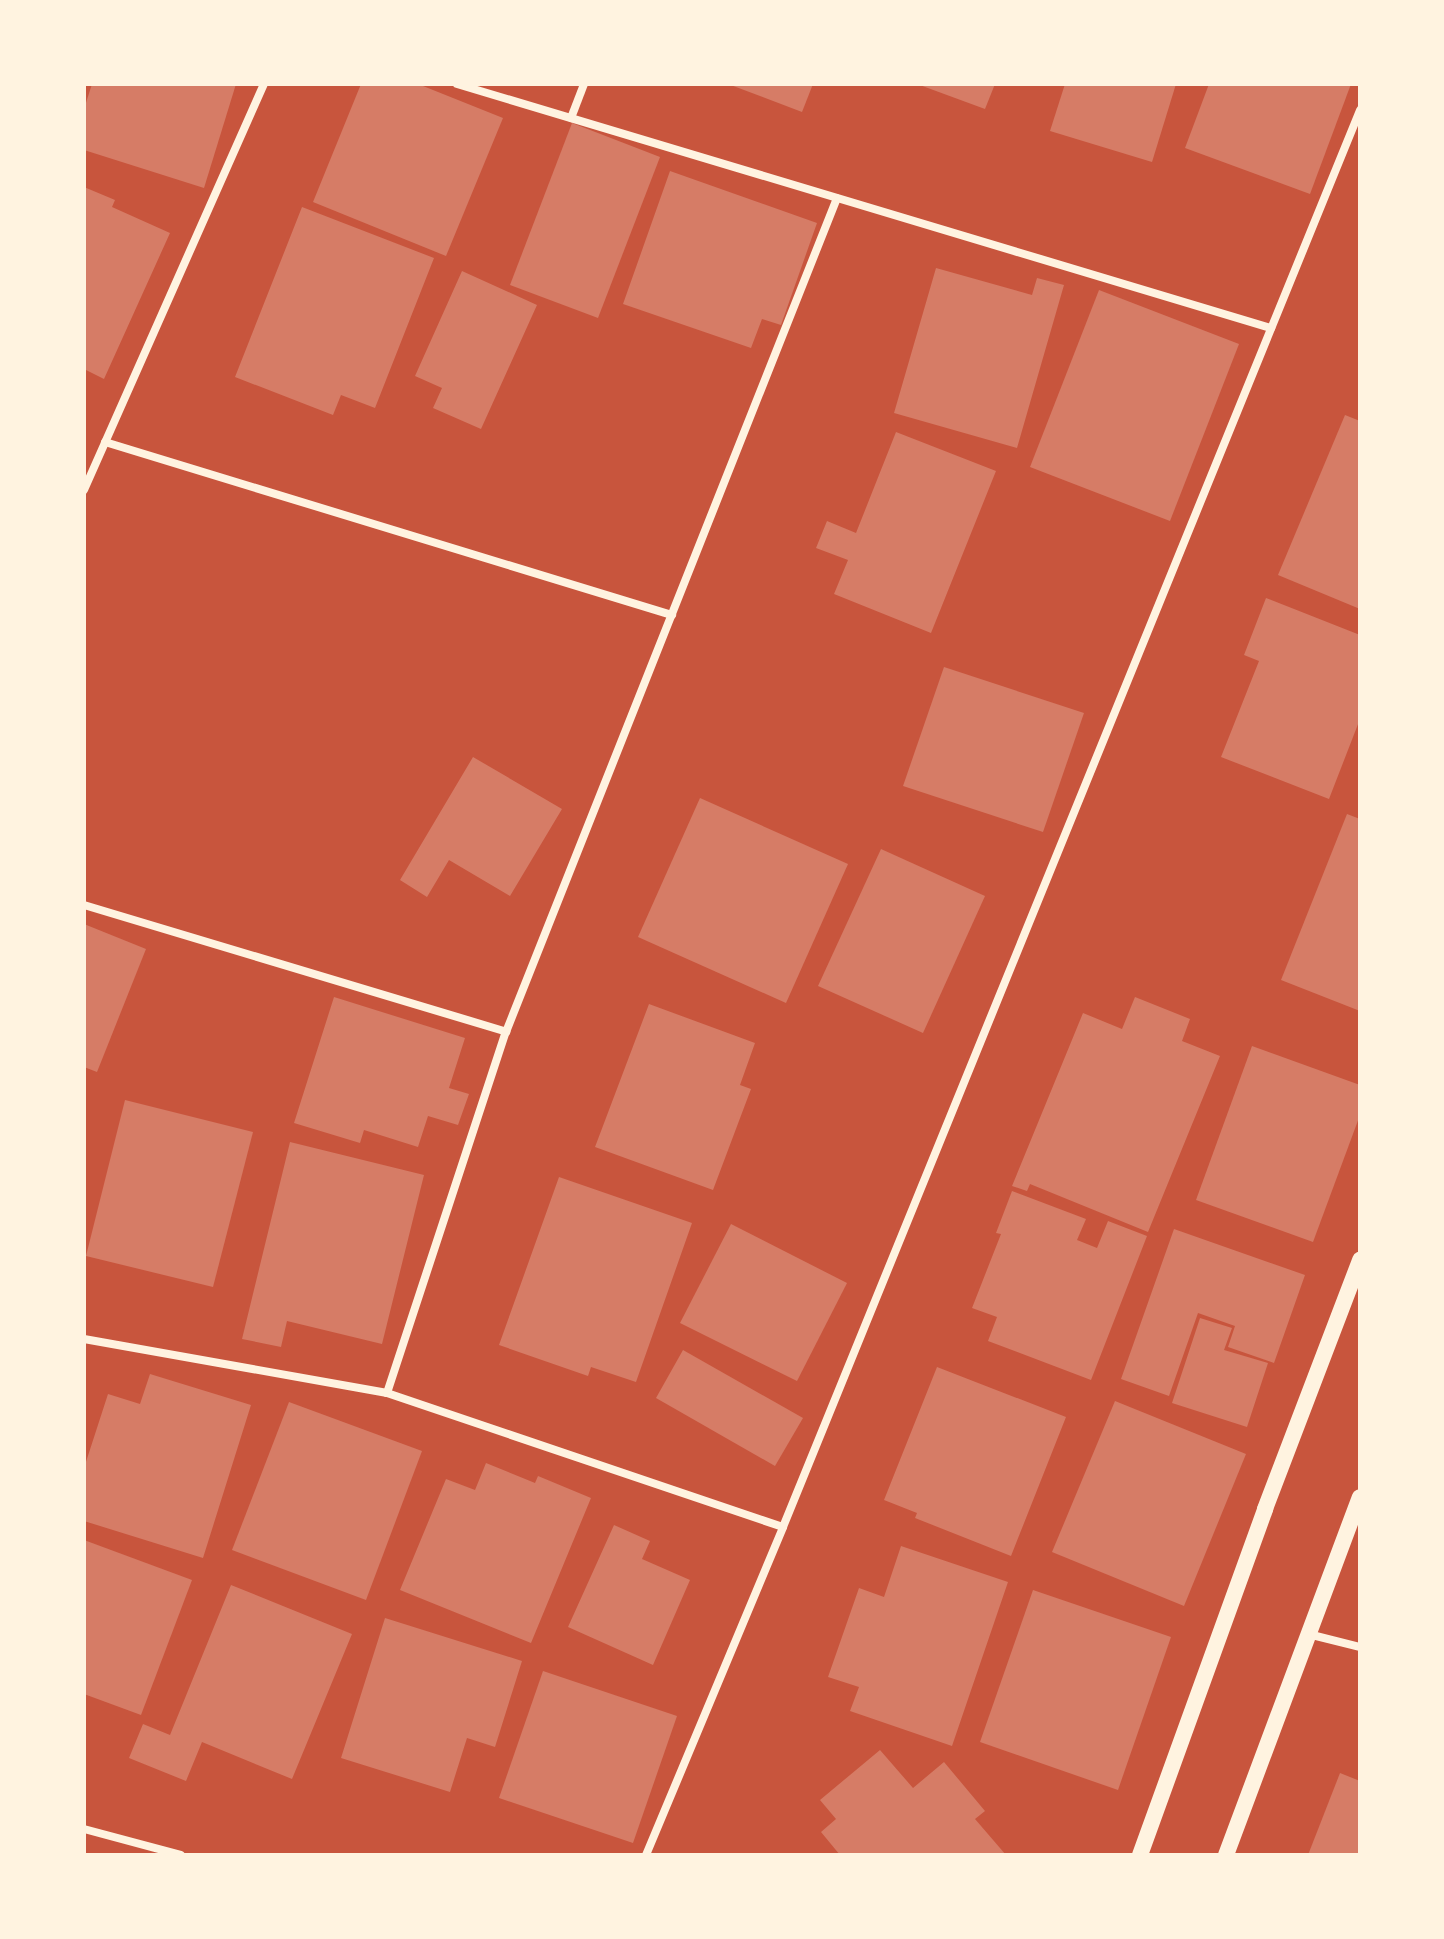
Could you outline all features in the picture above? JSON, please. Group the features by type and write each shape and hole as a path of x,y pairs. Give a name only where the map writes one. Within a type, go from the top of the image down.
{"main road":[{"path":"1140,1855 1265,1509 1360,1260"},
{"path":"1226,1855 1360,1497"}],"street":[{"path":"84,490 264,84"},
{"path":"457,84 1271,328"},
{"path":"571,118 584,84"},
{"path":"646,1855 783,1527 1360,110"},
{"path":"387,1393 506,1032 837,198"},
{"path":"105,442 672,615"},
{"path":"84,905 506,1032"},
{"path":"84,1339 387,1393 783,1527"},
{"path":"1307,1634 1360,1647"},
{"path":"84,1829 181,1855"}],"building":[{"path":"92,84 236,84 204,188 84,150 84,109"},
{"path":"361,84 418,84 503,118 446,256 313,202"},
{"path":"728,84 813,84 802,112"},
{"path":"917,84 995,84 985,109"},
{"path":"1065,84 1176,84 1152,162 1050,131"},
{"path":"1209,84 1351,84 1310,194 1185,148"},
{"path":"572,123 660,157 598,318 510,285"},
{"path":"670,171 817,223 781,325 762,319 751,348 623,304"},
{"path":"84,187 115,200 112,207 170,233 104,379 84,369"},
{"path":"302,207 434,258 375,408 341,395 333,415 235,377"},
{"path":"936,268 1032,295 1037,278 1064,285 1017,448 894,413"},
{"path":"462,271 537,305 481,429 433,408 442,388 415,376"},
{"path":"1099,290 1239,344 1170,521 1030,467"},
{"path":"1345,415 1360,421 1360,609 1278,575"},
{"path":"896,432 996,471 931,633 834,594 848,560 816,548 827,521 856,533"},
{"path":"1266,598 1360,635 1360,719 1329,799 1221,757 1259,661 1244,655"},
{"path":"944,667 1084,713 1043,832 903,786"},
{"path":"473,757 562,809 510,896 449,860 427,897 400,880"},
{"path":"700,798 848,864 786,1003 638,937"},
{"path":"1347,814 1360,819 1360,1011 1281,980"},
{"path":"881,849 985,896 923,1033 818,986"},
{"path":"84,924 146,949 97,1072 84,1067"},
{"path":"334,997 465,1038 449,1088 469,1094 458,1125 428,1116 418,1147 364,1130 360,1143 294,1123"},
{"path":"1135,997 1190,1019 1182,1041 1220,1056 1148,1232 1030,1184 1027,1191 1012,1186 1083,1013 1122,1029"},
{"path":"649,1004 755,1043 740,1085 751,1089 713,1190 595,1147"},
{"path":"1252,1046 1360,1085 1360,1115 1313,1242 1196,1200"},
{"path":"125,1100 253,1132 213,1287 86,1256"},
{"path":"290,1142 424,1175 382,1344 287,1321 281,1347 242,1339"},
{"path":"559,1177 692,1223 636,1382 591,1367 588,1376 499,1345"},
{"path":"1012,1191 1086,1219 1077,1240 1097,1248 1108,1221 1147,1236 1091,1380 988,1341 997,1317 972,1308 1001,1234 996,1233"},
{"path":"731,1224 847,1283 797,1381 680,1323"},
{"path":"1174,1229 1305,1275 1274,1363 1228,1347 1235,1326 1198,1313 1169,1396 1121,1379"},
{"path":"1200,1318 1232,1328 1224,1350 1268,1363 1247,1427 1172,1403"},
{"path":"683,1350 803,1418 775,1466 656,1398"},
{"path":"937,1367 1066,1417 1011,1556 915,1518 917,1513 884,1500"},
{"path":"150,1374 251,1405 203,1558 84,1521 84,1468 108,1394 140,1404"},
{"path":"1115,1401 1246,1454 1184,1606 1052,1552"},
{"path":"289,1402 422,1451 366,1600 232,1550"},
{"path":"486,1463 535,1483 538,1476 591,1498 531,1643 400,1590 446,1479 475,1490"},
{"path":"614,1525 650,1541 642,1559 690,1580 653,1665 568,1627"},
{"path":"84,1540 192,1580 141,1715 84,1694"},
{"path":"901,1546 1008,1582 952,1746 850,1711 859,1687 828,1677 859,1588 884,1597"},
{"path":"231,1585 352,1634 292,1779 202,1742 186,1781 129,1758 143,1724 170,1735"},
{"path":"1033,1590 1171,1637 1118,1790 980,1742"},
{"path":"385,1618 522,1661 495,1747 467,1738 450,1792 341,1758"},
{"path":"543,1671 677,1716 633,1843 499,1798"},
{"path":"880,1750 913,1788 944,1762 985,1811 975,1819 1006,1855 840,1855 821,1832 836,1819 820,1800"},
{"path":"1340,1773 1360,1781 1360,1855 1308,1855"}]}
